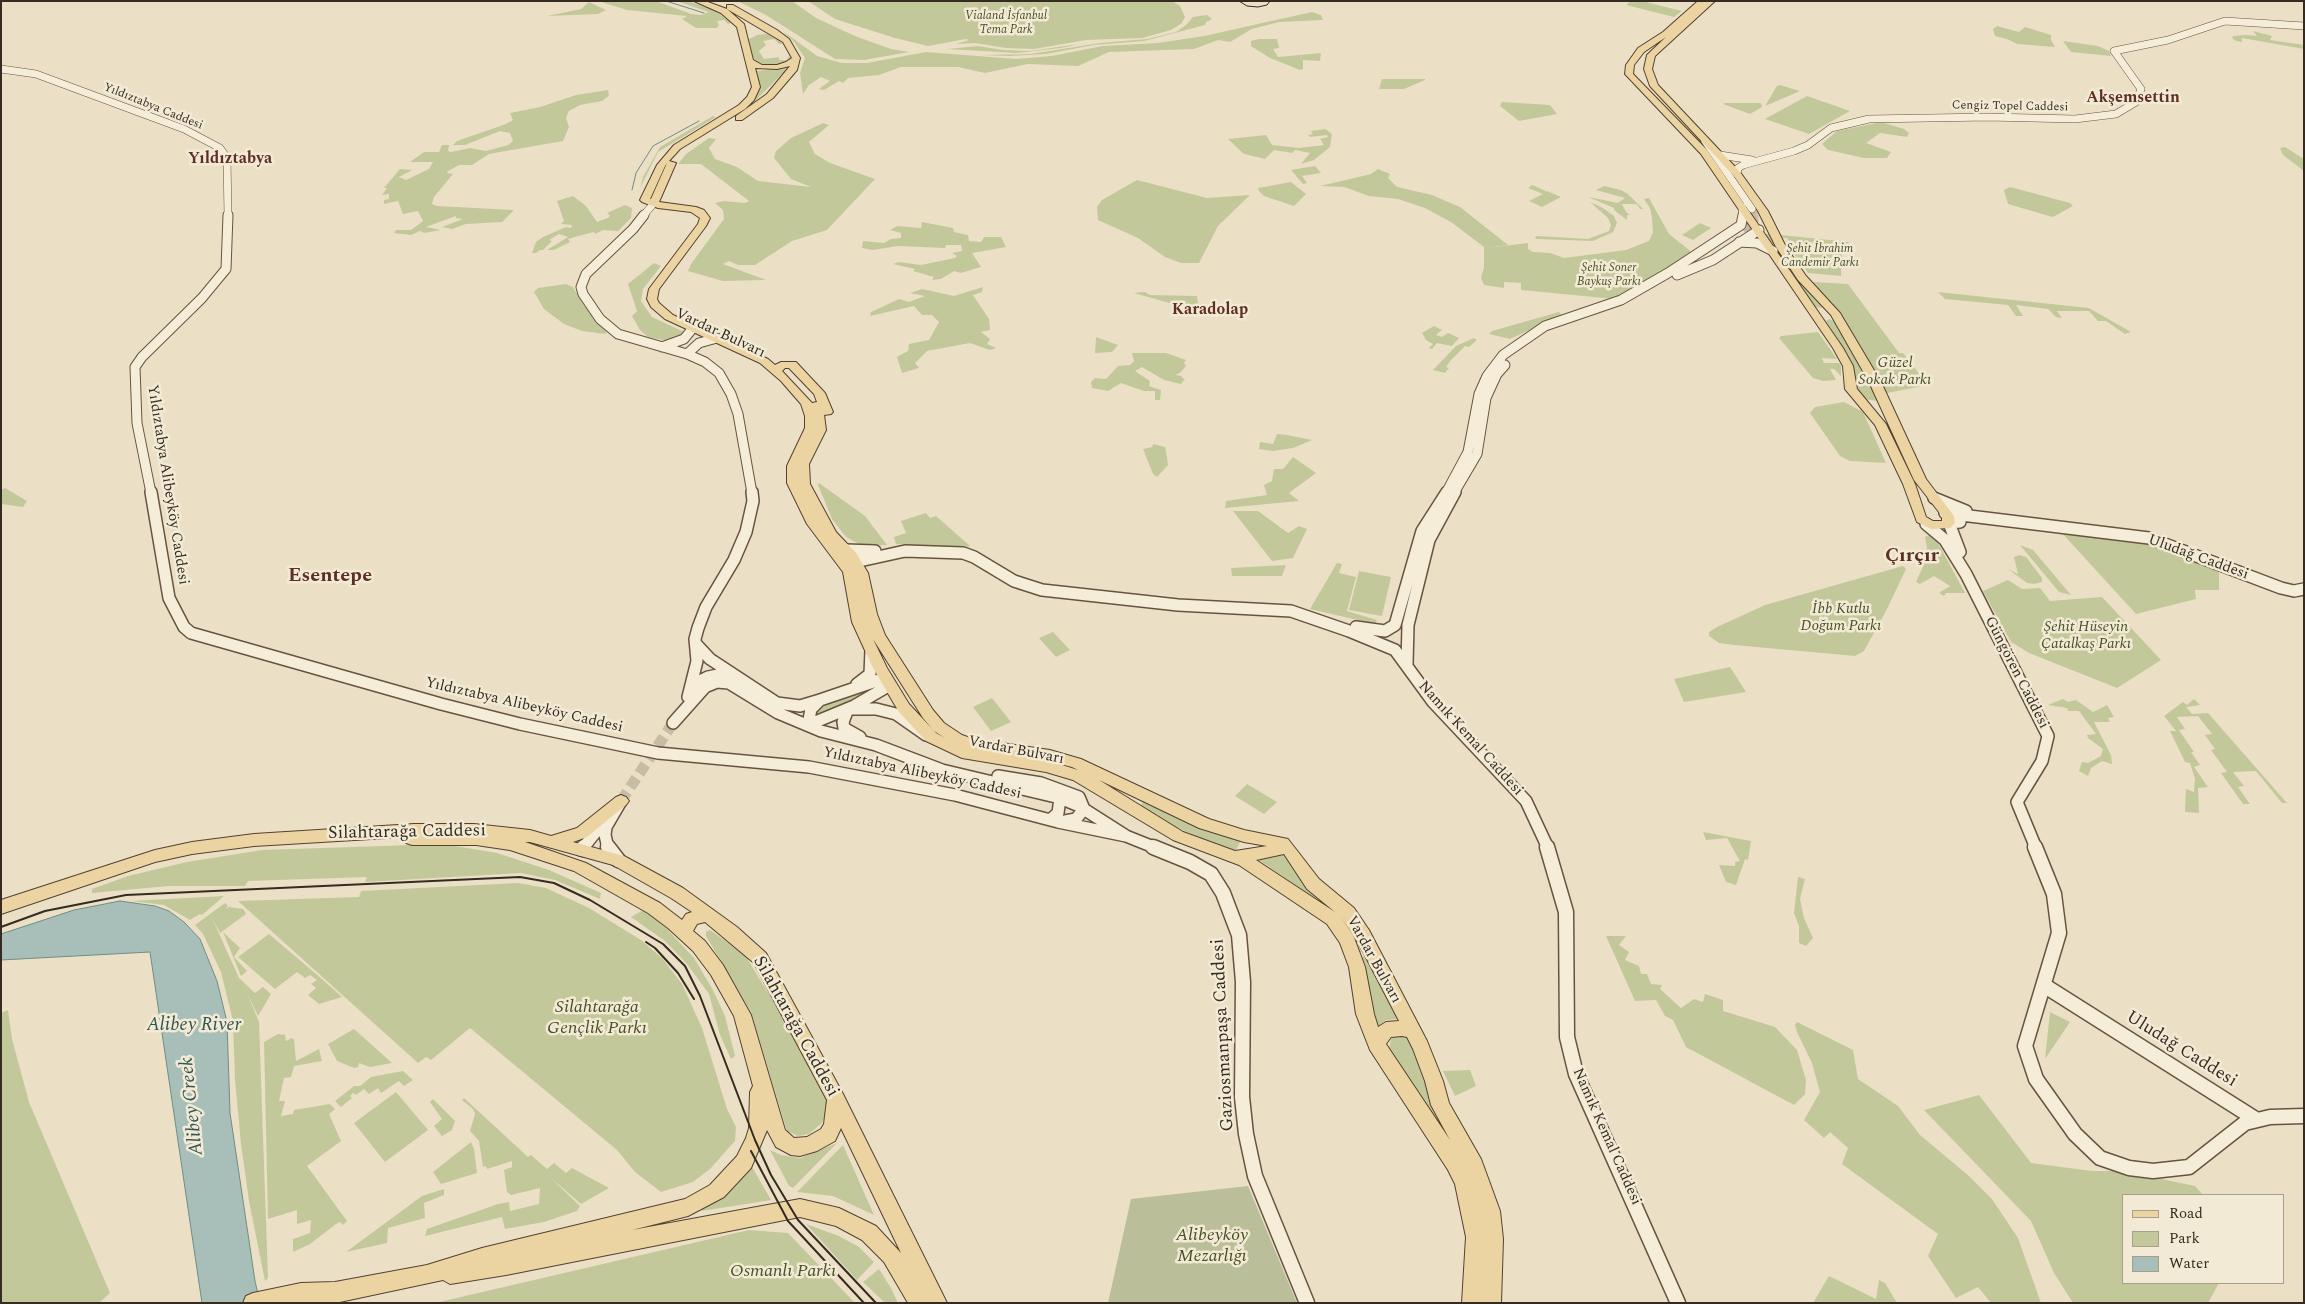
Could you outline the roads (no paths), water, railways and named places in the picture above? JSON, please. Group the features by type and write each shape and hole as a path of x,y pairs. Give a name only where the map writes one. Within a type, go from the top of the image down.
{"main road":[{"path":"654,203 645,200 661,165 671,151 742,107 751,98 756,87 746,39 741,26 731,15 716,7 698,1"},
{"path":"688,697 697,661 696,644 701,620 734,560 746,532 752,501 752,485 738,414 731,394 719,373 706,362 687,354 618,334 600,319 580,287 586,274 636,225 654,203 676,156 689,146 764,101 793,70 796,58 790,46 779,35 733,8 713,1"},
{"path":"1641,50 1660,47 1703,1"},
{"path":"1711,1 1641,50 1630,65 1632,77 1699,145 1747,208"},
{"name":"Cengiz Topel Caddesi","path":"1737,174 1738,168 1743,165 1773,158 1808,145 1832,128 1869,118 1988,117 2074,119 2116,114 2136,102 2141,89 2114,51 2168,40 2225,21 2271,22 2304,26"},
{"path":"746,39 757,34 779,35"},
{"path":"1632,77 1649,72 1659,54 1661,42 1666,34"},
{"path":"751,65 777,68 789,64 796,58"},
{"name":"Yıldıztabya Caddesi","path":"1,70 36,74 184,129 220,148 227,158 230,204 226,269 202,298 135,366"},
{"path":"1649,72 1654,86"},
{"path":"1632,77 1646,79 1654,86 1737,174 1767,219 1781,246 1802,278 1844,328 1884,401 1914,468 1947,518 1942,526 1922,520 1912,490 1880,424 1851,389 1845,360 1759,230 1705,141"},
{"name":"Cengiz Topel Caddesi","path":"1720,155 1741,160 1773,158"},
{"path":"651,186 662,186"},
{"name":"Vardar Bulvarı","path":"654,203 693,209 701,212 705,218 703,224 659,282 652,295 658,310 779,368 801,396 811,416 809,435 793,466 793,484 813,524 862,573 870,614 878,635 933,721 957,739 985,747 1040,754 1076,763 1195,820 1244,836 1282,843 1287,847 1313,884 1341,906 1356,924 1427,1061 1440,1105 1474,1166 1488,1205 1493,1239 1491,1303"},
{"name":"Vardar Bulvarı","path":"654,203 699,206 709,211 713,219 663,288 661,298 665,306 674,313 760,351 810,394 817,408 821,423 818,436 803,464 802,477 807,492 826,527 846,550 850,563 859,622 870,650 904,708 931,737 956,750 977,756 1032,763 1070,773 1098,786 1178,836 1242,856 1250,864 1333,919 1347,940 1358,966 1364,1014 1376,1044 1455,1164 1464,1183 1472,1211 1476,1236 1472,1303"},
{"path":"1408,664 1406,643 1408,625 1429,540 1472,453 1486,398 1507,363 1520,346 1551,330 1604,309 1652,283 1741,225 1747,208"},
{"path":"1689,268 1705,264 1759,230 1764,226 1767,219"},
{"path":"1604,309 1633,302 1689,268 1744,231"},
{"path":"1739,242 1758,243 1773,251"},
{"path":"1808,306 1824,310 1826,305"},
{"path":"1819,321 1821,317 1828,317 1844,328"},
{"path":"662,347 684,340 693,328"},
{"path":"687,354 699,343 717,338"},
{"name":"Yıldıztabya Alibeyköy Caddesi","path":"135,366 133,388 137,423 150,480 163,572 169,598 184,627 191,633 441,704 520,724 658,752 809,767 955,795 1050,820 1126,836"},
{"path":"1860,401 1870,404 1884,401"},
{"path":"1317,619 1378,631 1386,631 1395,625 1402,610 1422,531 1472,453"},
{"name":"Uludağ Caddesi","path":"1934,498 1959,509 2001,520"},
{"name":"Güngören Caddesi","path":"1947,518 1954,540 1967,568 1966,574"},
{"name":"Uludağ Caddesi","path":"1947,518 2001,520 2155,539 2276,586 2294,591 2304,589"},
{"name":"Güngören Caddesi","path":"1922,520 1945,540 1966,574 2048,736 2042,761 2017,802 2054,894 2060,933 2025,1046 2036,1079 2075,1134 2100,1158 2128,1168 2153,1171 2189,1167 2245,1124 2257,1120"},
{"path":"846,550 897,552"},
{"name":"Namık Kemal Caddesi","path":"850,563 897,552 969,554 1014,581 1050,592 1178,605 1291,611 1390,647 1408,664 1433,702 1526,801 1551,856 1566,912 1567,1037 1576,1074 1678,1303"},
{"path":"696,644 710,659 737,678 783,705 800,706 852,688 888,682"},
{"path":"852,688 870,674 870,650"},
{"path":"688,697 698,682 708,676 723,674 737,678"},
{"path":"808,725 848,709 888,682 903,676"},
{"name":"Gaziosmanpaşa Caddesi","path":"688,697 673,723 705,687 723,682 734,685 778,713 808,725 856,741 876,745 942,770 1060,798 1084,809 1126,836 1190,862 1211,874 1223,893 1234,917 1242,957 1241,1067 1246,1134 1255,1176 1307,1303"},
{"path":"808,725 811,708 820,700"},
{"path":"848,709 876,709 896,714 920,732 931,737"},
{"path":"848,709 843,722 844,728 876,745"},
{"name":"Gaziosmanpaşa Caddesi","path":"924,763 1041,783 1079,797 1084,809"},
{"path":"1050,820 1058,813 1060,798"},
{"path":"551,841 582,833 620,801"},
{"path":"580,867 578,858 582,849 620,801"},
{"path":"618,860 605,842 605,831 620,801"},
{"path":"1050,820 1076,819 1084,809"},
{"name":"Silahtarağa Caddesi","path":"1,907 155,856 236,841 451,829 502,832 551,841 618,860 654,878 708,915 760,958 836,1098 937,1303"},
{"path":"1242,856 1253,848 1253,842 1244,836"},
{"name":"Silahtarağa Caddesi","path":"1,916 158,864 198,855 268,847 402,839 476,839 510,844 580,867 654,908 684,931 709,958 742,1015 758,1077"},
{"path":"1242,856 1287,847"},
{"path":"684,931 692,919 708,915"},
{"name":"Uludağ Caddesi","path":"2045,986 2257,1120"},
{"path":"1376,1044 1386,1030 1402,1028 1411,1031"},
{"path":"758,1077 778,1135 791,1146 810,1145 828,1135 833,1126 836,1098"},
{"path":"427,1275 482,1258 672,1211 702,1201 732,1176 751,1149 758,1122 758,1077"},
{"path":"2257,1120 2293,1115 2304,1116"},
{"path":"309,1303 335,1292 427,1275 484,1269 800,1208 838,1217 869,1233 891,1254 920,1303"},
{"path":"253,1303 301,1293 335,1292"}],"water":[{"name":"Alibey River","path":"120,901 155,906 169,911 184,922 200,939 217,981 227,1022 230,1113 255,1281 260,1303 202,1303 150,952 1,960 1,934 74,910"}],"waterway":[{"path":"666,1 704,13"},
{"path":"632,190 636,173 653,146 699,121"}],"tunnel":[{"path":"1752,209 1755,216"},
{"path":"1744,231 1754,222 1754,215"},
{"path":"621,801 673,723"}],"tram line":[{"path":"1239,1 1247,6 1258,7 1267,5 1270,1"},
{"path":"1,927 45,911 126,895 520,877 554,883 590,900 663,944 685,966 700,996 755,1140 771,1175 798,1220 876,1303"},
{"path":"646,942 655,948 678,973 694,999"},
{"path":"751,1151 788,1221 864,1303"}],"district":[{"name":"Akşemsettin","path":"2133,99"},
{"name":"Yıldıztabya","path":"230,160"},
{"name":"Karadolap","path":"1210,311"},
{"name":"Çırçır","path":"1912,557"},
{"name":"Esentepe","path":"330,577"}],"park label":[{"name":"Vialand İsfanbul Tema Park","path":"1006,24"},
{"name":"Şehit İbrahim Candemir Parkı","path":"1820,257"},
{"name":"Şehit Soner Baykuş Parkı","path":"1609,276"},
{"name":"Güzel Sokak Parkı","path":"1895,372"},
{"name":"İbb Kutlu Doğum Parkı","path":"1841,618"},
{"name":"Şehit Hüseyin Çatalkaş Parkı","path":"2086,636"},
{"name":"Silahtarağa Gençlik Parkı","path":"597,1018"},
{"name":"Alibeyköy Mezarlığı","path":"1212,1246"},
{"name":"Osmanlı Parkı","path":"783,1272"}],"water label":[{"name":"Alibey Creek","path":"193,1106"}]}
